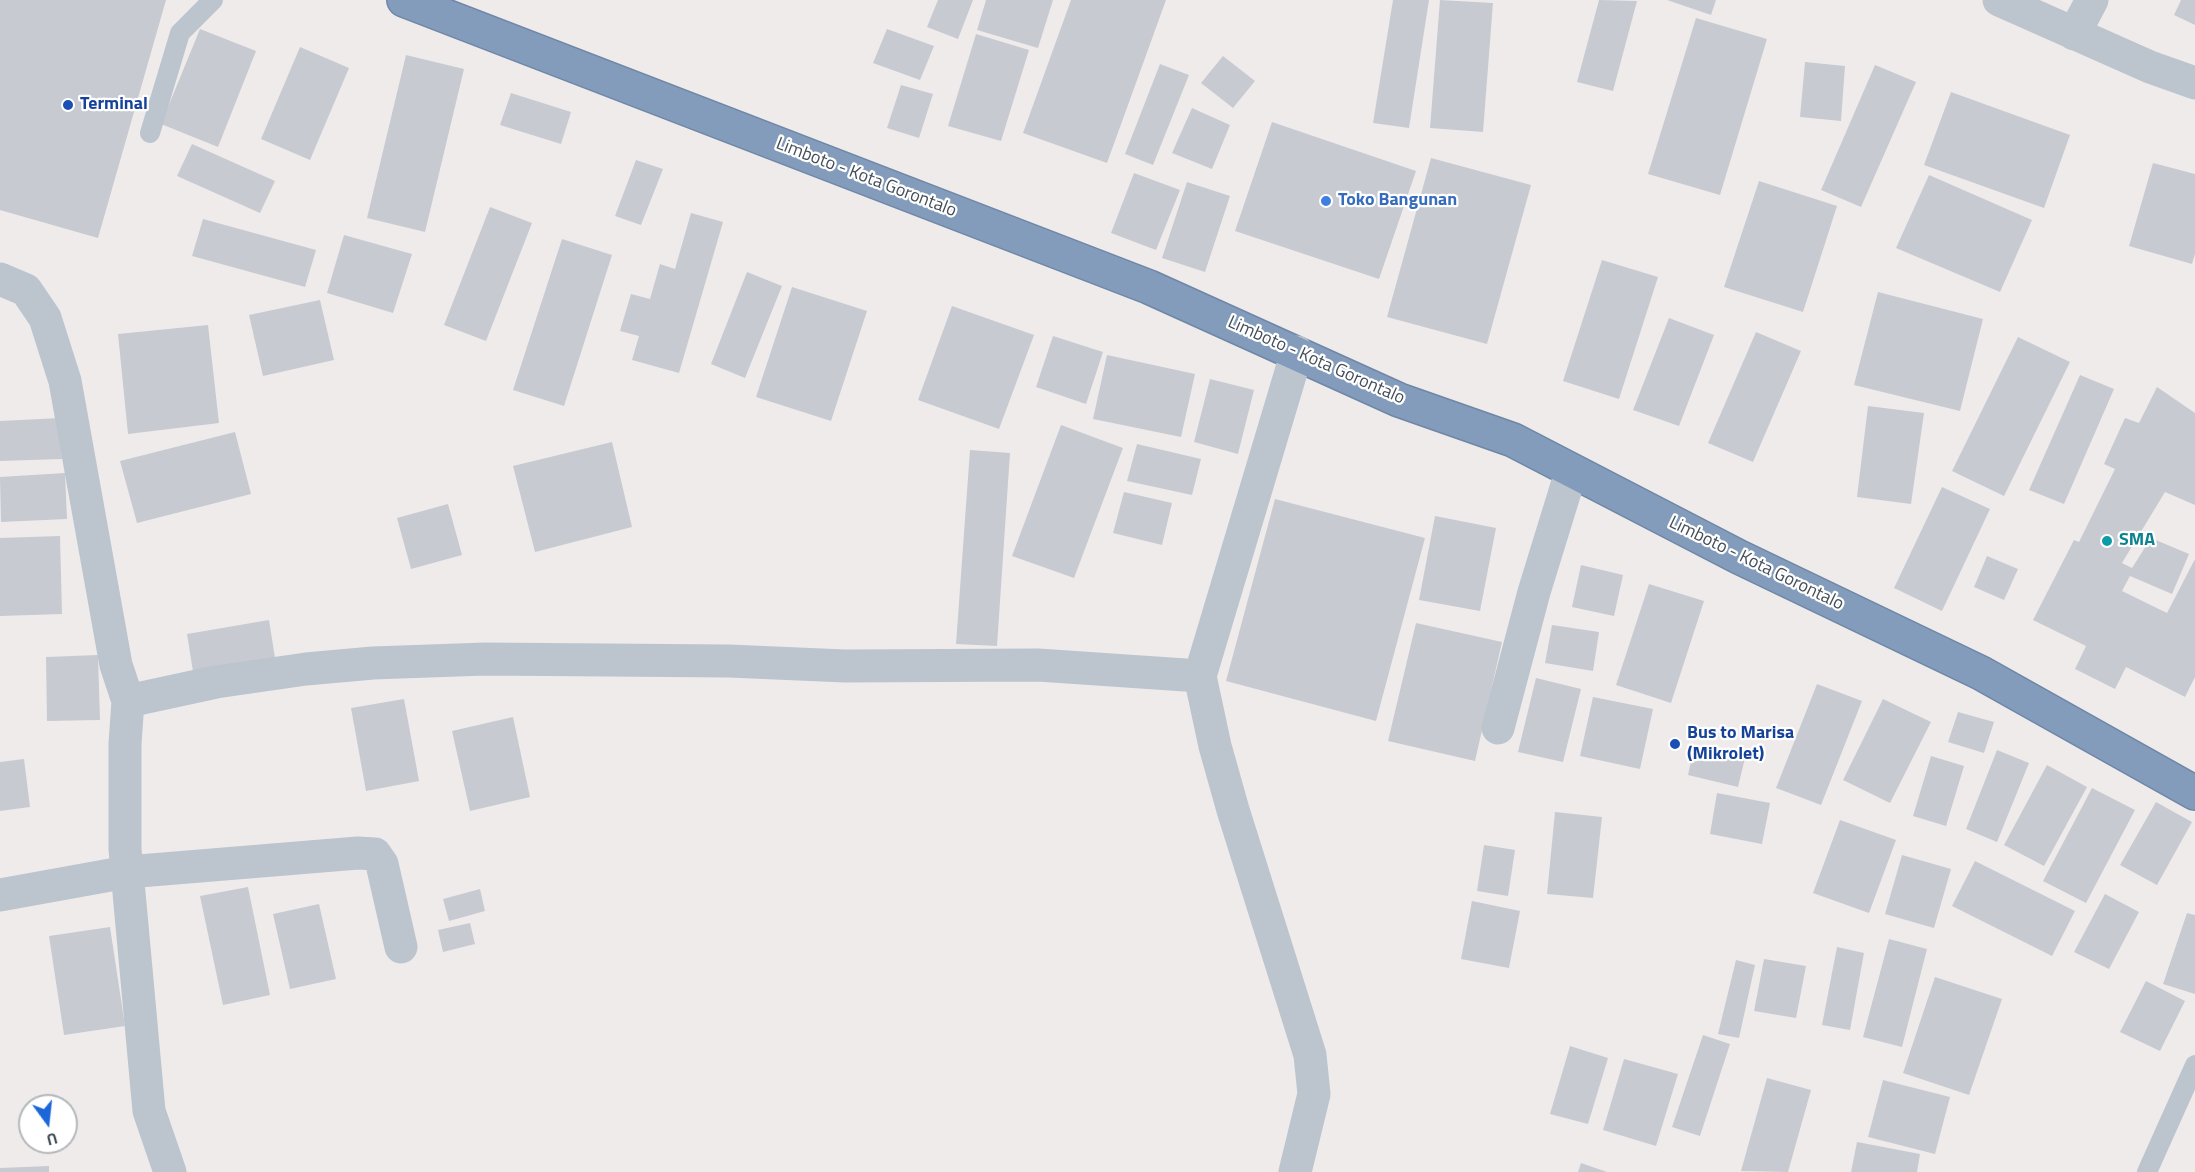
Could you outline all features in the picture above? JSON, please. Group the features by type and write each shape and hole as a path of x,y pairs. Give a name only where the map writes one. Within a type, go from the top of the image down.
{"highway":[{"name":"Limboto - Kota Gorontalo","path":"404,0 1138,282 1298,352 1399,400 1513,441 1739,557 1981,673 2195,793"}],"street":[{"path":"1999,0 2074,34 2195,83"},
{"path":"2074,34 2092,0"},
{"path":"0,279 26,290 45,318 65,381 116,665 128,701 125,744 127,872 148,1111 170,1172"},
{"path":"1295,1172 1314,1094 1310,1055 1215,746 1200,676 1298,352"},
{"path":"1498,728 1534,592 1570,472"},
{"path":"128,701 216,682 306,669 373,663 485,659 717,660 845,666 1038,665 1200,676"},
{"path":"0,895 127,872 375,854 382,864 401,947"}],"lane":[{"path":"150,133 180,33 213,0"},
{"path":"2147,1172 2195,1065"}],"building":[{"name":"Terminal","path":"0,0 166,0 98,238 0,210"},
{"path":"938,0 973,0 958,39 927,27"},
{"path":"986,0 1053,0 1038,48 977,30"},
{"path":"1071,0 1166,0 1107,163 1023,133"},
{"path":"1393,0 1429,0 1409,128 1373,123"},
{"path":"1440,0 1493,3 1483,132 1430,128"},
{"path":"1599,0 1637,1 1613,91 1577,82"},
{"path":"1667,0 1716,0 1711,15"},
{"path":"2181,0 2195,0 2195,25 2174,15"},
{"path":"1696,18 1767,39 1720,195 1648,174"},
{"path":"200,29 256,51 218,147 161,124"},
{"path":"887,29 934,46 920,80 873,63"},
{"path":"976,34 1029,50 1001,141 948,126"},
{"path":"300,47 349,68 310,160 261,139"},
{"path":"406,55 464,69 425,232 367,218"},
{"path":"1223,56 1255,81 1233,108 1201,83"},
{"path":"1805,62 1845,66 1841,121 1800,117"},
{"path":"1160,64 1189,75 1153,165 1125,154"},
{"path":"1875,65 1916,82 1861,207 1821,190"},
{"path":"901,85 933,94 919,138 887,128"},
{"path":"1951,92 2070,135 2044,208 1924,165"},
{"path":"511,93 571,112 561,144 500,125"},
{"path":"1192,108 1230,125 1212,169 1172,153"},
{"name":"Toko Bangunan","path":"1272,122 1416,171 1379,279 1235,231"},
{"path":"192,144 275,181 260,213 177,176"},
{"path":"1431,158 1531,185 1487,344 1387,317"},
{"path":"636,160 663,169 641,225 615,216"},
{"path":"2153,163 2195,174 2195,254 2192,264 2129,246"},
{"path":"1134,173 1180,190 1156,250 1111,233"},
{"path":"1929,175 2032,220 2000,292 1896,248"},
{"path":"1759,181 1837,206 1803,312 1724,287"},
{"path":"1187,182 1230,196 1205,272 1162,258"},
{"path":"490,207 532,223 486,341 444,325"},
{"path":"691,213 723,222 679,373 632,360 639,336 620,331 631,294 650,299 660,264 675,269"},
{"path":"203,219 316,250 305,287 192,256"},
{"path":"344,235 412,254 393,313 327,293"},
{"path":"562,239 612,255 564,406 513,390"},
{"path":"1602,260 1658,277 1619,399 1563,381"},
{"path":"747,272 782,286 745,378 711,364"},
{"path":"792,287 867,311 831,421 756,397"},
{"path":"1878,292 1983,319 1960,411 1854,385"},
{"path":"320,300 334,360 263,376 249,315"},
{"path":"952,306 1034,335 999,429 918,400"},
{"path":"1669,318 1714,335 1679,426 1633,410"},
{"path":"208,325 219,423 128,434 118,334"},
{"path":"1756,332 1801,351 1753,462 1708,443"},
{"path":"1053,336 1103,352 1086,404 1036,387"},
{"path":"2018,337 2070,362 2004,496 1952,471"},
{"path":"1107,355 1195,374 1181,437 1093,419"},
{"path":"2080,375 2114,389 2064,504 2029,490"},
{"path":"1210,379 1254,390 1238,454 1194,442"},
{"name":"SMA","path":"2157,387 2195,413 2195,505 2165,492 2122,563 2132,568 2151,538 2189,554 2172,594 2130,576 2122,591 2167,613 2195,559 2195,677 2185,697 2126,667 2115,689 2075,669 2086,646 2033,620 2074,540 2079,542 2115,469 2104,464 2125,418 2139,423"},
{"path":"1868,406 1924,413 1911,504 1857,497"},
{"path":"60,418 62,459 0,461 0,421"},
{"path":"1061,425 1123,448 1074,578 1012,556"},
{"path":"235,432 251,494 137,523 120,461"},
{"path":"612,442 632,527 535,552 513,466"},
{"path":"1137,444 1201,459 1192,495 1127,481"},
{"path":"970,450 1010,453 997,646 956,644"},
{"path":"65,473 67,519 1,522 0,477"},
{"path":"1942,487 1990,509 1942,611 1894,588"},
{"path":"1124,492 1172,503 1162,545 1113,533"},
{"path":"1275,499 1425,538 1376,721 1226,681"},
{"path":"448,504 462,555 411,569 397,518"},
{"path":"1435,516 1496,528 1480,611 1419,600"},
{"path":"60,536 62,614 0,616 0,538"},
{"path":"1987,556 2018,569 2004,600 1974,587"},
{"path":"1581,565 1623,575 1614,616 1572,607"},
{"path":"1649,584 1704,601 1671,703 1616,685"},
{"path":"269,620 276,664 194,678 187,634"},
{"path":"1416,623 1502,642 1475,761 1388,741"},
{"path":"1552,625 1599,632 1593,671 1545,663"},
{"path":"98,655 100,720 47,721 46,657"},
{"path":"1536,678 1581,689 1563,762 1518,752"},
{"path":"1817,684 1862,701 1821,805 1776,788"},
{"path":"1593,697 1653,709 1640,769 1580,756"},
{"path":"404,699 419,781 366,791 351,708"},
{"path":"1883,699 1931,722 1890,803 1843,780"},
{"path":"1958,712 1994,722 1984,753 1948,742"},
{"path":"513,717 530,797 470,811 452,731"},
{"path":"1694,747 1745,758 1738,787 1688,775"},
{"path":"1997,750 2029,763 1997,842 1966,829"},
{"path":"1931,756 1964,766 1946,826 1913,816"},
{"path":"24,759 30,807 0,811 0,762"},
{"path":"2047,765 2087,787 2044,866 2004,845"},
{"path":"2092,788 2135,810 2086,903 2043,881"},
{"path":"1717,793 1770,803 1762,844 1710,834"},
{"path":"2156,802 2192,822 2157,885 2120,865"},
{"path":"1555,812 1602,817 1593,898 1547,894"},
{"path":"1840,820 1896,840 1869,913 1813,893"},
{"path":"1484,845 1515,850 1508,896 1477,891"},
{"path":"1902,855 1951,869 1934,928 1885,914"},
{"path":"1975,861 2075,911 2052,956 1952,906"},
{"path":"248,887 270,995 223,1005 200,896"},
{"path":"480,889 485,911 449,921 443,899"},
{"path":"2105,894 2139,912 2109,969 2074,952"},
{"path":"1472,901 1520,911 1509,968 1461,959"},
{"path":"319,904 336,979 290,989 273,914"},
{"path":"2187,913 2195,915 2195,994 2163,984"},
{"path":"470,923 475,944 443,952 438,930"},
{"path":"110,927 125,1026 64,1035 49,936"},
{"path":"1889,939 1927,949 1902,1047 1863,1037"},
{"path":"1837,947 1864,953 1850,1030 1822,1025"},
{"path":"1764,959 1806,966 1796,1018 1754,1011"},
{"path":"1736,960 1755,965 1739,1038 1718,1034"},
{"path":"1935,977 2002,999 1969,1095 1903,1073"},
{"path":"2146,981 2185,1001 2160,1051 2120,1032"},
{"path":"1703,1035 1730,1044 1700,1136 1672,1127"},
{"path":"1570,1046 1608,1058 1588,1124 1550,1114"},
{"path":"1624,1059 1678,1074 1656,1146 1603,1130"},
{"path":"1767,1078 1811,1090 1788,1172 1741,1171"},
{"path":"1883,1080 1950,1097 1935,1154 1868,1137"},
{"path":"1857,1142 1920,1154 1917,1172 1851,1172"},
{"path":"1581,1163 1607,1172 1578,1172"},
{"path":"49,1166 49,1172 0,1172 0,1168"}],"place":[{"name":"Terminal","path":"68,105"},
{"name":"Toko Bangunan","path":"1326,201"},
{"name":"SMA","path":"2107,541"},
{"name":"Bus to Marisa (Mikrolet)","path":"1675,744"}]}
